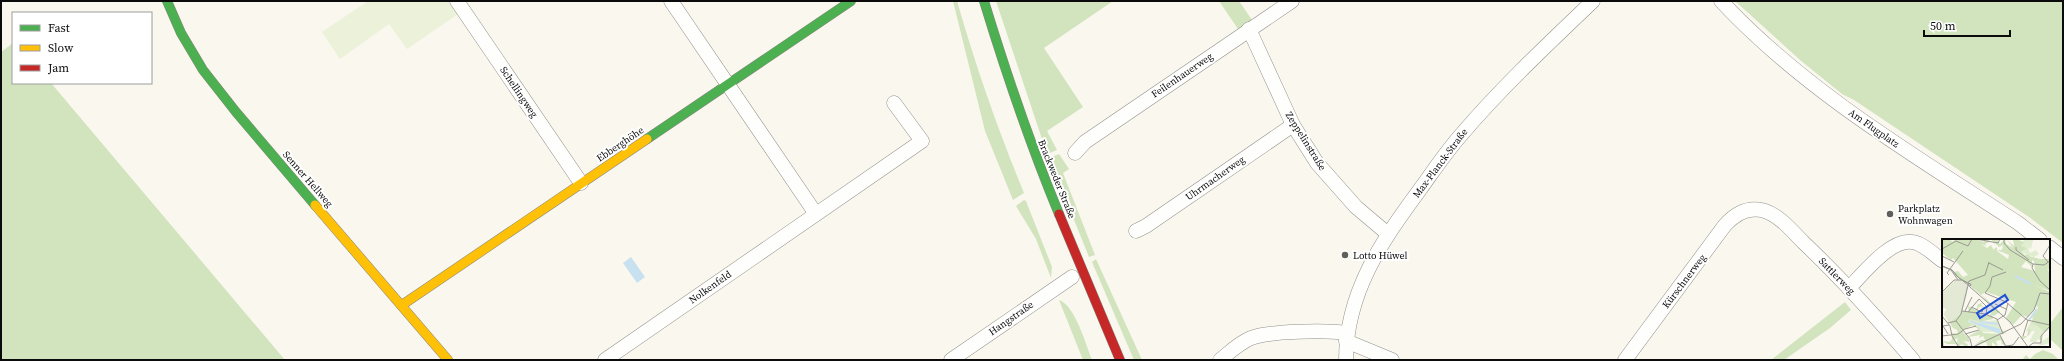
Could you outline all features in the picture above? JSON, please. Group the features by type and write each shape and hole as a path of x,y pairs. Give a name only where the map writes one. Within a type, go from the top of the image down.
{"street":[{"name":"Senner Hellweg","path":"167,1 181,33 203,70 448,360"},
{"name":"Schellingweg","path":"457,1 581,183"},
{"path":"670,1 816,214"},
{"name":"Ebberghöhe","path":"402,305 852,1"},
{"name":"Brackweder Straße","path":"984,1 1006,75 1037,161 1120,360"},
{"name":"Feilenhauerweg","path":"1075,153 1086,142 1292,1"},
{"name":"Max-Planck-Straße","path":"1346,360 1346,337 1358,290 1388,234 1464,132 1520,71 1593,1"},
{"name":"Am Flugplatz","path":"1721,1 1779,56 1834,100 1872,128 2018,223 2039,239"},
{"name":"Zeppelinstraße","path":"1250,29 1293,124 1317,163 1356,207 1388,234"},
{"name":"Nolkenfeld","path":"605,360 922,141 894,103"},
{"name":"Uhrmacherweg","path":"1136,231 1146,226 1293,124"},
{"name":"Sattlerweg","path":"1749,210 1767,212 1782,222 1849,288 1913,360"},
{"name":"Kürschnerweg","path":"1625,360 1725,225 1740,212 1749,210"},
{"path":"1849,288 1890,248 1901,243 1912,242 1927,249 1942,260"},
{"path":"2050,248 2063,258"},
{"name":"Hangstraße","path":"951,360 1072,277"},
{"path":"1220,360 1241,343 1260,336 1333,331 1392,360"}],"green space":[{"path":"368,1 449,1 458,14 407,49 389,24 340,59 322,32"},
{"path":"953,1 957,1 988,98 1024,193 1013,200 985,131"},
{"path":"996,1 1113,1 1044,48 1083,107 1047,131 1057,150 1047,154"},
{"path":"1219,1 1239,1 1252,20 1238,29"},
{"path":"1735,1 2063,1 2063,243 2029,217 1854,100 1842,94 1800,60"},
{"path":"12,44 12,84 52,84 285,360 1,360 1,52"},
{"path":"1059,154 1069,169 1063,173 1095,255 1089,257 1049,158"},
{"path":"1024,200 1026,201 1052,267 1051,278 1036,239 1016,206"},
{"path":"1096,259 1142,360 1134,360 1092,262"},
{"path":"1059,300 1065,303 1075,317 1092,360 1083,360"},
{"path":"1845,302 1851,310 1830,328 1784,360 1771,360"},
{"path":"2063,307 2063,351 2050,339 2050,324"},
{"path":"2043,350 2053,354 2059,360 2022,360 2026,355 2030,359 2035,354"}],"water":[{"path":"631,257 645,277 637,283 623,263"}],"traffic: fast":[{"path":"167,1 181,33 203,70 236,112 315,205"},
{"path":"647,139 851,1"},
{"path":"984,1 1019,108 1059,214"}],"traffic: slow":[{"path":"402,305 647,139"},
{"path":"315,205 448,360"}],"traffic: jam":[{"path":"1059,214 1120,360"}],"place":[{"name":"Parkplatz Wohnwagen","path":"1890,214"},
{"name":"Lotto Hüwel","path":"1345,255"}]}
